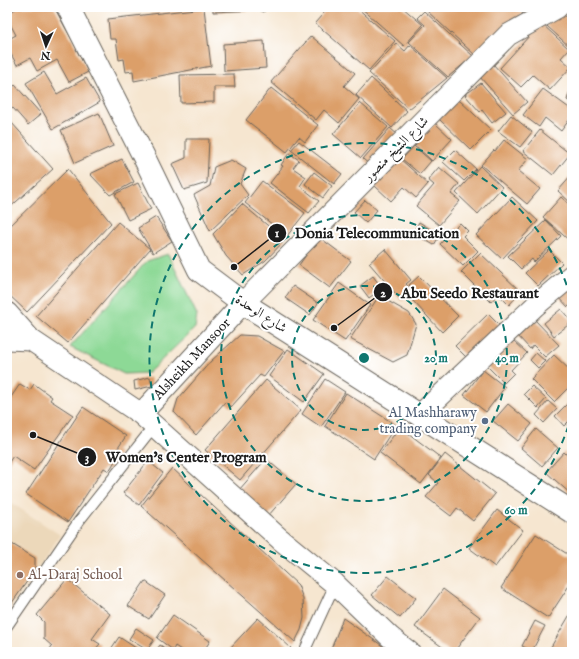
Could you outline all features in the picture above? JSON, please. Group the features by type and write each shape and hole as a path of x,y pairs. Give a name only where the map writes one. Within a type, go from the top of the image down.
{"main road":[{"name":"شارع الوحدة","path":"68,7 199,270 243,303 572,512"}],"street":[{"name":"شارع الشيخ منصور","path":"243,303 508,35 558,7"},
{"path":"420,415 535,306 572,276"},
{"name":"Alsheikh Mansoor","path":"147,420 243,303"},
{"path":"7,313 31,340 147,420 280,540 335,584 390,638 409,652"},
{"path":"7,339 31,340"}],"lane":[{"path":"7,626 147,420"},
{"path":"304,652 335,584"}],"shaded area":[{"name":"Al-Daraj School","path":"7,500 60,535 7,615"}],"green space":[{"path":"168,254 197,315 195,328 148,373 124,374 70,347 147,261"}],"building":[{"path":"19,7 54,7 88,72 69,82 57,60 37,71 30,58 17,65 7,47 7,40 16,35 7,18 7,14"},
{"path":"213,7 267,7 264,12 259,10 213,12"},
{"path":"329,7 356,7 395,41 369,70 315,23"},
{"path":"360,7 402,7 423,25 404,46"},
{"path":"429,7 525,7 520,19 475,55 427,11"},
{"path":"204,8 211,66 134,81 133,71 126,72 124,59 119,60 116,39 110,39 108,19"},
{"path":"424,11 473,56 448,77 409,42 425,25 417,18"},
{"path":"560,12 572,22 572,49 547,26"},
{"path":"541,23 569,49 561,58 571,67 550,90 533,75 521,87 500,68"},
{"path":"311,36 355,73 344,86 359,99 339,123 324,110 316,120 271,82"},
{"path":"264,41 266,68 224,71 223,44"},
{"path":"396,43 405,51 410,45 447,78 409,109 369,73"},
{"path":"493,64 527,102 513,114 479,76"},
{"path":"44,72 57,94 86,78 100,102 53,129 26,83"},
{"path":"234,74 235,87 214,87 214,102 181,103 180,75"},
{"path":"371,78 407,111 392,128 356,95"},
{"path":"481,83 506,112 492,123 482,110 480,112 465,95"},
{"path":"572,84 572,103 567,100"},
{"path":"15,85 41,114 28,125 13,108 7,113 7,92"},
{"path":"271,88 318,125 305,142 299,137 287,152 246,120"},
{"path":"543,89 572,110 572,116 561,131 545,118 539,127 523,115"},
{"path":"458,99 491,130 471,150 439,119"},
{"path":"360,103 388,127 361,158 333,134"},
{"path":"99,113 113,146 75,163 61,130"},
{"path":"511,115 532,132 520,147 498,131"},
{"path":"11,122 53,169 7,210 7,126"},
{"path":"435,123 452,139 432,161 415,145"},
{"path":"390,128 399,136 372,167 363,159"},
{"path":"540,130 570,154 553,175 523,151"},
{"path":"186,139 209,139 207,183 184,190 172,164 186,158"},
{"path":"504,140 528,159 518,171 540,189 527,204 481,165"},
{"path":"299,141 342,174 334,184 291,150"},
{"path":"414,146 431,161 420,174 402,159"},
{"path":"455,150 476,169 464,181 443,162"},
{"path":"289,153 299,160 293,168 306,177 300,186 319,201 309,213 270,183 283,166 281,165"},
{"path":"399,158 428,184 416,198 404,187 391,201 374,185"},
{"path":"122,159 134,182 110,195 90,174"},
{"path":"231,160 246,169 240,184 248,195 210,231 194,195 210,186 214,167"},
{"path":"480,166 502,187 478,214 456,193"},
{"path":"439,167 459,184 451,194 460,201 439,225 416,206 434,185 428,180"},
{"path":"68,169 111,223 27,312 7,293 7,229"},
{"path":"314,172 332,186 323,198 305,184"},
{"path":"572,175 572,204 558,191"},
{"path":"262,181 305,213 287,236 245,203"},
{"path":"138,183 151,209 128,220 115,194"},
{"path":"512,197 538,221 502,259 476,235"},
{"path":"561,197 572,207 572,243 543,217"},
{"path":"365,200 377,210 366,223 354,212"},
{"path":"242,204 285,240 265,261 243,275 226,256 213,234"},
{"path":"156,217 172,241 153,253 138,228"},
{"path":"546,220 561,236 534,262 532,259 521,269 508,256"},
{"path":"118,222 150,249 68,343 36,316"},
{"path":"419,222 440,235 434,245 413,233"},
{"path":"460,223 468,231 463,236 478,251 463,266 440,244"},
{"path":"319,237 351,261 330,288 299,265"},
{"path":"385,249 411,280 406,284 413,292 402,301 369,263"},
{"path":"549,250 562,263 538,286 525,273"},
{"path":"480,253 521,292 509,305 498,294 491,302 461,272"},
{"path":"373,276 382,288 369,298 360,286"},
{"path":"419,276 458,316 442,332 412,300 418,294 409,285"},
{"path":"339,283 370,305 345,341 313,320"},
{"path":"572,284 572,303 568,307 558,296"},
{"path":"293,286 318,303 310,315 285,298"},
{"path":"379,296 409,313 416,324 407,355 393,362 350,339"},
{"path":"561,309 572,322 554,336 544,323"},
{"path":"488,314 500,326 467,358 455,346"},
{"path":"534,319 559,345 545,357 533,345 530,349 517,335"},
{"path":"240,335 257,336 284,351 264,377 260,375 231,407 225,402 196,435 174,412 178,399 211,361"},
{"path":"512,339 527,353 511,370 514,373 504,383 484,363"},
{"path":"288,349 324,374 304,402 269,376"},
{"path":"536,353 545,361 538,368 530,360"},
{"path":"554,355 572,372 572,384 554,402 531,379"},
{"path":"483,370 505,387 486,412 464,395"},
{"path":"150,377 152,386 135,390 134,381"},
{"path":"325,379 345,392 321,427 302,414"},
{"path":"266,380 301,410 240,480 205,450"},
{"path":"20,384 30,390 34,384 52,397 50,400 73,415 34,470 13,456 7,465 7,403"},
{"path":"532,386 546,399 538,408 524,394"},
{"path":"346,393 396,425 374,459 325,426"},
{"path":"572,399 572,418 564,426 555,416"},
{"path":"548,401 557,409 544,423 536,415"},
{"path":"508,404 532,424 518,441 493,421"},
{"path":"83,407 126,436 116,451 120,453 109,471 104,468 68,522 26,494"},
{"path":"572,419 572,430 566,424"},
{"path":"400,427 441,458 421,484 380,453"},
{"path":"536,429 558,448 542,466 521,448"},
{"path":"564,452 572,460 572,495 546,472"},
{"path":"445,454 495,494 473,521 457,508 451,516 426,497 438,483 429,475"},
{"path":"266,459 296,484 268,516 239,490"},
{"path":"148,461 163,473 139,505 123,493"},
{"path":"172,468 298,585 303,599 304,618 301,630 295,642 141,506"},
{"path":"497,510 523,530 495,567 469,548"},
{"path":"536,534 572,557 572,581 548,618 501,588"},
{"path":"7,541 35,558 35,570 7,610 7,578 10,575 7,572"},
{"path":"388,576 416,598 400,618 372,595"},
{"path":"67,579 110,614 92,639 100,644 93,652 48,652 52,646 44,639 44,622 37,615"},
{"path":"145,581 165,595 149,619 128,606"},
{"path":"443,589 480,617 454,652 449,652 415,627"},
{"path":"572,611 572,652 548,652"},
{"path":"173,615 210,641 203,652 184,652 175,646 173,650 157,638"},
{"path":"258,618 291,648 287,652 232,652 229,649"},
{"path":"343,618 391,652 330,652"},
{"path":"535,621 545,626 532,651 522,646"},
{"path":"136,628 154,640 147,650 129,639"},
{"path":"119,637 142,652 109,652"},
{"path":"160,645 171,652 155,652"}],"place":[{"name":"Donia Telecommunication","path":"234,267"},
{"name":"Abu Seedo Restaurant","path":"334,328"},
{"name":"Al Mashharawy trading company","path":"485,421"},
{"name":"Women's Center Program","path":"33,435"},
{"name":"Al-Daraj School","path":"20,575"}]}
